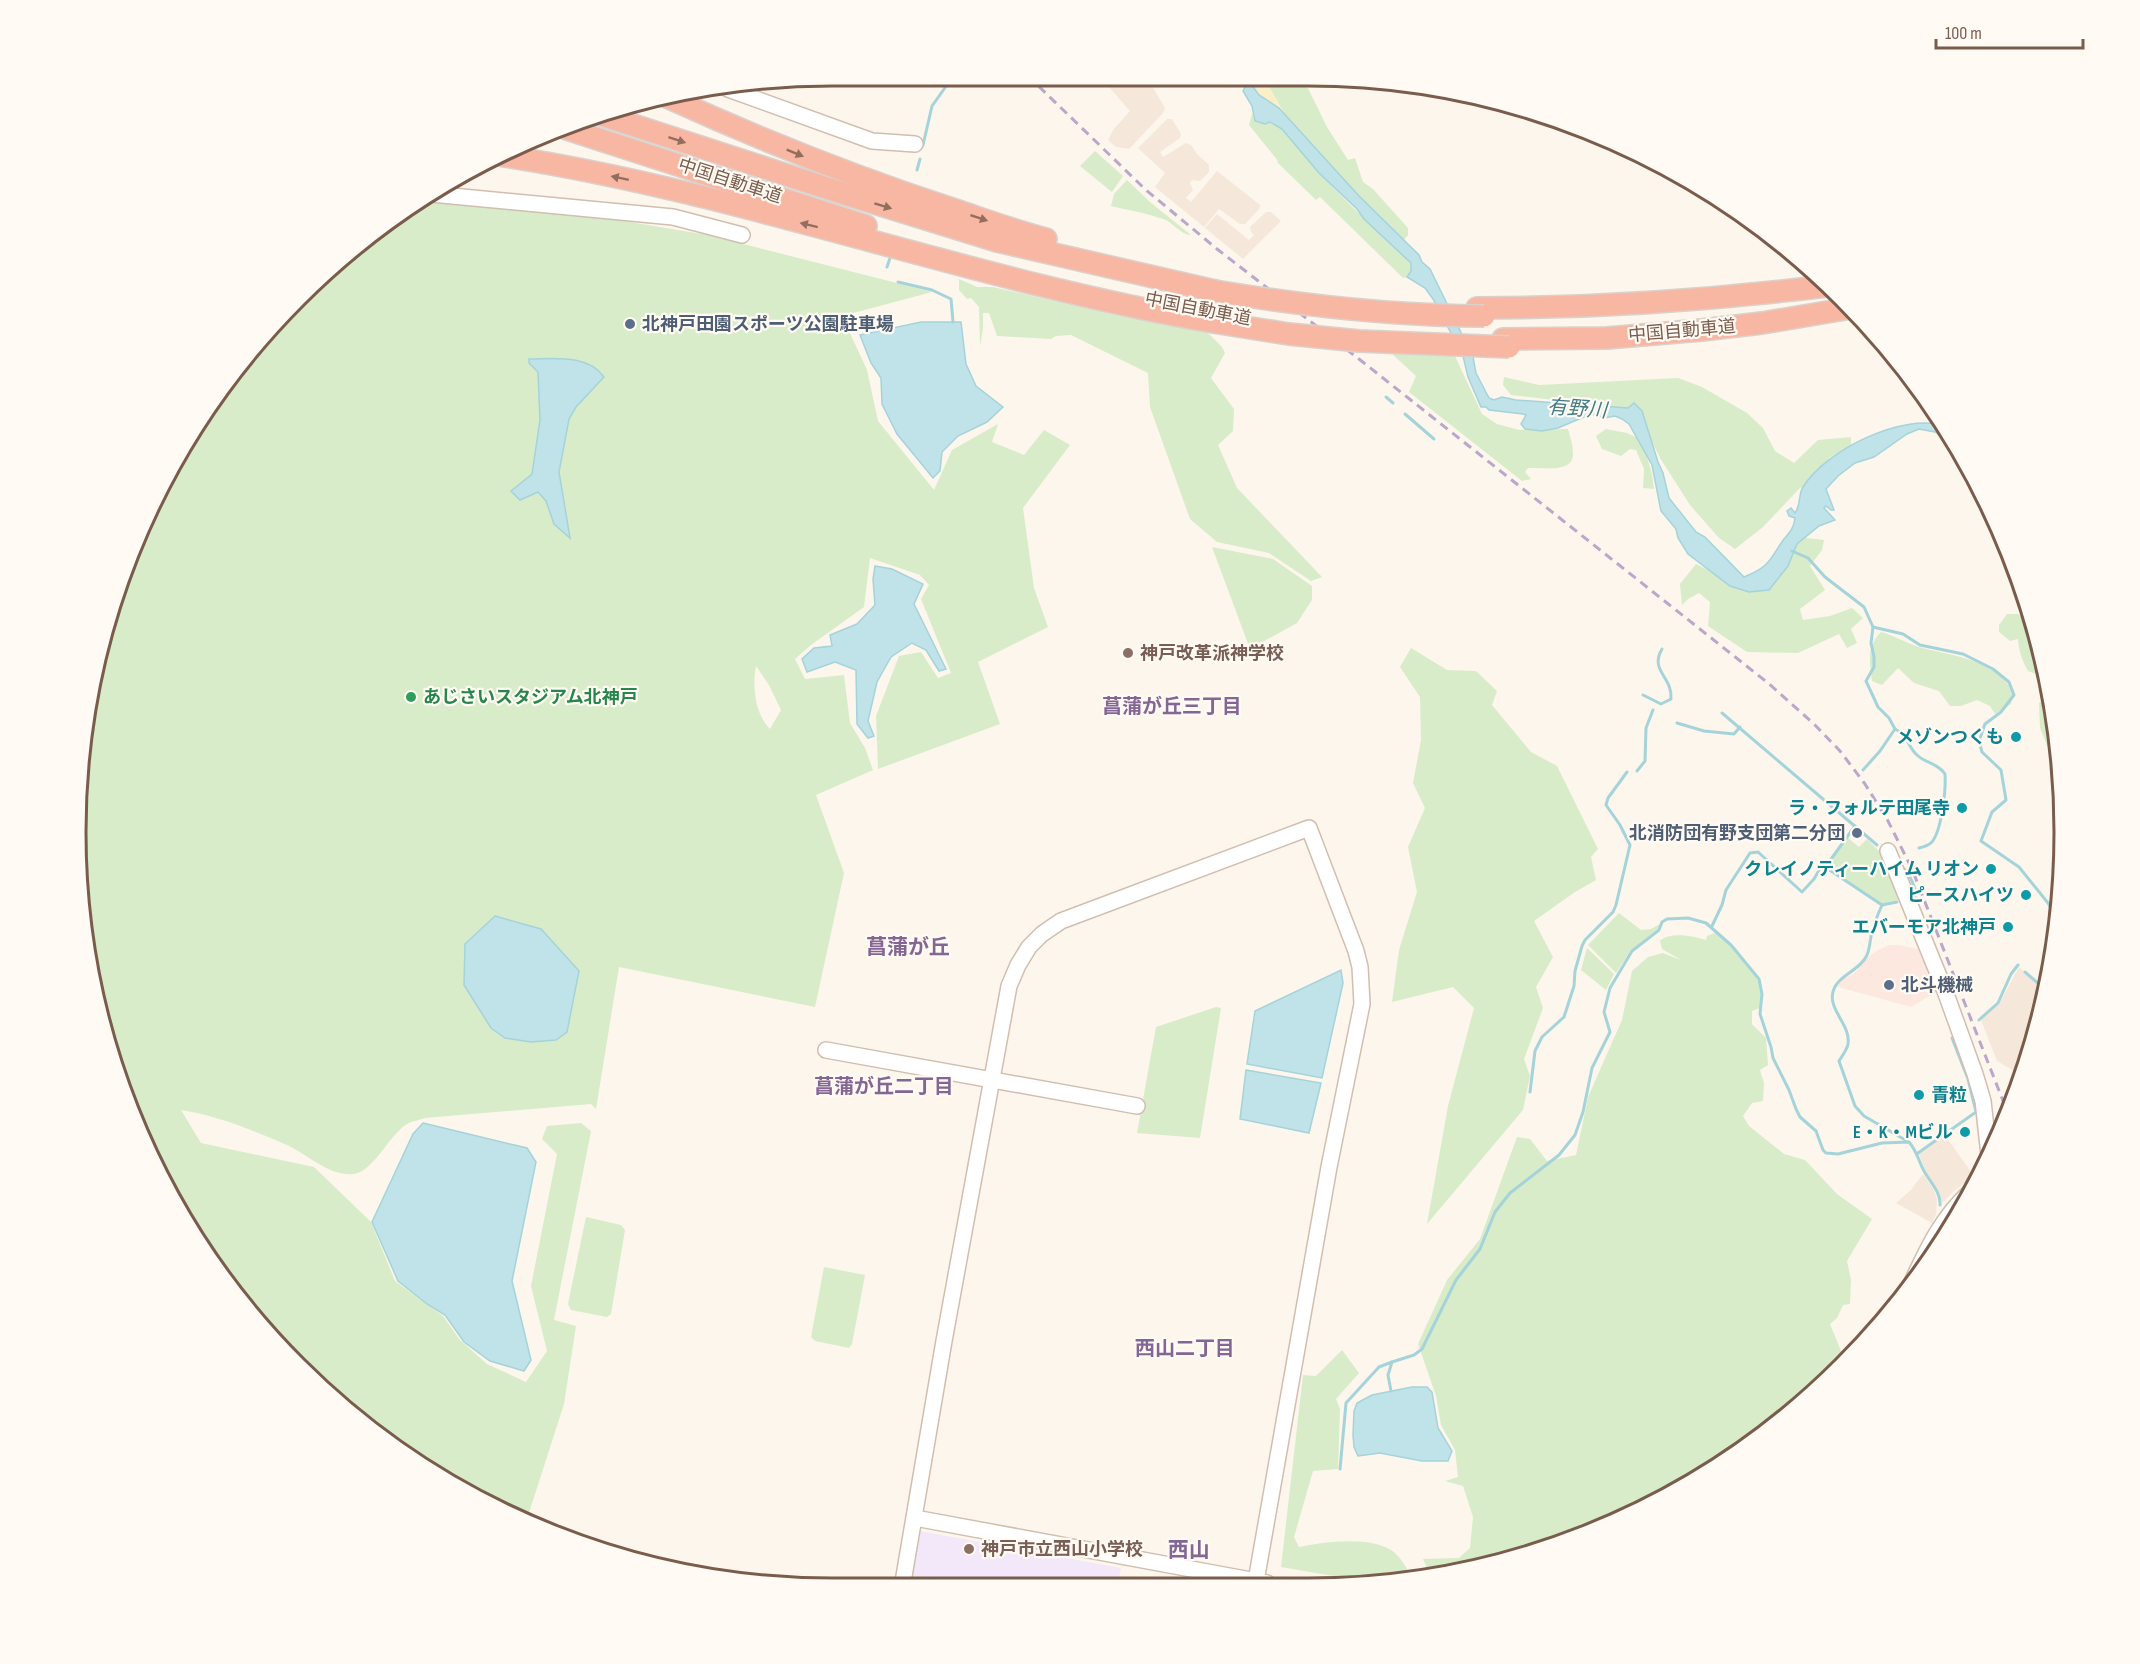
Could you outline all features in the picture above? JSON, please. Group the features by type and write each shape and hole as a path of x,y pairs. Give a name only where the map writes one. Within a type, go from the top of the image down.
{"highway":[{"path":"690,99 741,130"},
{"path":"678,102 817,161 927,201 1028,234 1216,286"},
{"name":"中国自動車道","path":"613,119 997,241 1329,308 1445,316 1481,312 1630,313 1762,300 1820,290"},
{"name":"中国自動車道","path":"575,131 924,244 1213,318 1347,332 1506,343 1681,332 1842,311"},
{"path":"512,157 689,194 1141,310 1213,318"}],"street":[{"path":"736,92 872,141 915,144"},
{"path":"444,195 673,217 742,236"},
{"path":"904,1578 944,1341 1009,986 1023,956 1042,934 1061,921 1309,828 1356,951 1360,967 1362,1004 1329,1167 1263,1578"},
{"path":"1888,851 1945,991 1975,1074 1983,1101 1987,1141"},
{"path":"826,1050 1137,1106"},
{"path":"915,1518 1240,1578"}],"shaded area":[{"path":"1108,86 1152,86 1165,108 1129,149 1116,147 1108,140 1113,130 1130,111"},
{"path":"1167,119 1172,119 1181,134 1180,138 1160,152 1163,157 1186,143 1191,145 1209,165 1209,172 1200,181 1192,180 1190,183 1193,190 1186,198 1191,202 1217,171 1260,205 1260,208 1245,224 1240,224 1219,209 1204,227 1155,187 1165,173 1138,148"},
{"path":"1266,212 1271,212 1281,221 1243,259 1205,228 1217,214 1249,240 1254,235 1250,227"},
{"path":"1889,945 1918,949 1936,992 1911,1007 1838,987 1840,981 1855,973 1867,958"},
{"path":"2019,967 2038,984 2029,1025 2014,1071 1997,1061 1981,1020 1999,1004"},
{"path":"1944,1134 1972,1173 1968,1181 1942,1203 1918,1152"},
{"path":"1923,1174 1934,1190 1937,1200 1936,1214 1932,1223 1896,1203 1911,1190"},
{"name":"神戸市立西山小学校","path":"920,1531 1121,1568 1119,1578 912,1578"}],"green space":[{"path":"1269,86 1307,86 1327,127 1348,160 1355,158 1363,182 1373,189 1408,228 1408,235 1404,240 1360,201 1285,115"},
{"path":"1252,113 1255,121 1281,128 1331,185 1407,257 1411,263 1411,271 1407,277 1403,278 1320,197 1316,200 1277,162 1249,125"},
{"path":"1095,151 1123,176 1112,192 1080,166"},
{"path":"1127,180 1191,235 1163,219 1111,206 1114,194"},
{"path":"435,200 612,219 708,235 932,292 842,316 867,370 878,421 934,490 952,450 998,424 992,442 1024,455 1044,430 1070,445 1023,508 1034,588 1048,627 978,662 1000,724 878,769 876,716 899,656 921,652 938,678 951,673 921,599 929,585 920,575 870,558 864,607 795,659 805,679 844,675 850,723 865,748 873,770 816,795 844,873 815,1007 619,967 596,1109 591,1104 425,1118 409,1123 400,1129 375,1160 354,1174 328,1169 287,1145 248,1129 181,1110 201,1143 314,1167 371,1222 395,1281 443,1316 460,1340 487,1364 526,1382 547,1351 531,1286 557,1154 542,1139 547,1126 581,1123 591,1131 554,1320 576,1326 564,1404 529,1514 502,1502 417,1453 340,1393 304,1360 271,1324 211,1247 162,1162 125,1072 100,978 92,929 87,881 87,783 100,686 125,592 162,502 211,417 271,340 304,304 340,271 378,240","holes":["756,666 769,685 781,710 770,729 758,708 754,682"]},
{"path":"959,279 977,287 993,287 1111,314 1205,330 1225,353 1211,378 1234,409 1233,431 1218,445 1237,488 1322,577 1311,581 1269,553 1217,542 1190,519 1150,407 1148,373 1071,335 1056,336 1051,339 997,336 989,313 983,313 980,346 979,307 959,290"},
{"path":"1391,353 1454,354 1482,414 1497,424 1519,430 1568,429 1573,447 1572,460 1563,467 1528,468 1525,472 1531,479 1522,481 1409,392 1416,376"},
{"path":"1504,377 1539,385 1678,378 1702,387 1747,413 1763,428 1775,451 1794,463 1818,440 1851,437 1851,445 1829,458 1814,483 1800,488 1763,527 1735,549 1719,538 1690,505 1660,458 1641,419 1606,406 1511,395 1503,385"},
{"path":"1606,429 1627,433 1642,440 1654,489 1643,488 1644,469 1636,450 1630,449 1621,456 1602,449 1596,436"},
{"path":"1797,537 1824,540 1822,550 1810,566 1825,590 1800,609 1803,620 1830,616 1852,608 1863,618 1851,629 1857,643 1847,648 1839,634 1798,653 1747,652 1708,626 1710,602 1699,593 1682,605 1680,584 1696,564 1748,590"},
{"path":"1212,547 1273,559 1312,586 1312,600 1297,623 1250,649"},
{"path":"2007,614 2018,614 2023,617 2036,674 2028,671 2022,659 2018,639 2010,641 1999,632 1999,625"},
{"path":"1881,632 1916,646 1969,659 1992,670 2013,690 2011,704 1995,714 1990,706 1977,700 1961,706 1950,706 1939,691 1914,683 1898,668 1882,685 1872,681 1871,649"},
{"path":"1411,648 1447,670 1476,671 1497,691 1492,705 1531,752 1557,766 1598,849 1591,857 1596,880 1534,921 1553,957 1536,987 1543,1008 1524,1059 1530,1076 1523,1110 1427,1224 1448,1106 1474,1008 1453,987 1392,1002 1399,950 1417,892 1408,847 1425,808 1413,783 1421,740 1420,697 1400,667"},
{"path":"2042,700 2050,752 2040,728 2039,703"},
{"path":"1847,837 1859,847 1867,839 1881,853 1898,900 1882,904 1827,866"},
{"path":"1619,913 1641,930 1651,929 1660,924 1660,927 1631,950 1616,973 1588,945"},
{"path":"1717,932 1749,967 1761,988 1760,1008 1752,1011 1752,1024 1766,1038 1768,1065 1760,1070 1764,1083 1763,1101 1752,1103 1743,1116 1749,1126 1784,1154 1805,1160 1837,1194 1872,1219 1847,1261 1851,1280 1850,1304 1843,1305 1837,1318 1830,1324 1842,1353 1800,1393 1723,1453 1638,1502 1548,1539 1501,1553 1427,1568 1423,1559 1459,1558 1470,1548 1473,1517 1463,1486 1445,1481 1458,1477 1455,1450 1441,1425 1436,1396 1418,1344 1447,1280 1480,1239 1517,1137 1530,1139 1547,1161 1576,1155 1588,1097 1622,1020 1632,971 1648,957 1663,953 1681,960 1662,949 1660,941 1664,938 1682,935 1706,940 1707,936"},
{"path":"1587,948 1614,974 1606,990 1581,970"},
{"path":"1216,1007 1221,1008 1200,1138 1137,1133 1156,1027"},
{"path":"586,1217 621,1225 625,1230 611,1314 607,1317 571,1310 568,1304"},
{"path":"824,1267 865,1275 852,1344 849,1348 815,1341 811,1337"},
{"path":"1342,1350 1359,1373 1336,1399 1340,1409 1338,1469 1313,1471 1294,1537 1299,1547 1348,1541 1386,1547 1398,1556 1408,1571 1341,1577 1281,1567 1303,1375 1316,1376"}],"sand":[{"path":"1254,86 1269,86 1285,115 1260,95"}],"water":[{"name":"有野川","path":"1253,86 1259,95 1279,108 1359,196 1419,255 1422,262 1430,269 1473,357 1476,373 1489,398 1494,400 1502,397 1628,408 1634,403 1642,411 1669,498 1696,532 1705,537 1744,577 1765,566 1772,557 1794,525 1795,518 1789,516 1787,511 1791,508 1795,513 1801,490 1814,473 1829,460 1867,437 1908,424 1933,424 1940,435 1919,429 1907,434 1874,457 1855,463 1826,489 1834,510 1826,506 1824,508 1835,520 1819,526 1797,544 1788,566 1769,590 1749,592 1730,586 1688,554 1678,538 1676,529 1661,511 1652,465 1629,424 1615,416 1604,418 1591,414 1558,428 1542,431 1525,429 1521,424 1526,415 1481,407 1468,377 1463,356 1433,299 1425,288 1407,277 1411,271 1411,263 1319,173 1282,129 1270,122 1265,124 1255,121 1252,106 1243,91 1245,87"},
{"path":"921,322 961,322 966,364 976,386 1003,407 987,422 958,436 942,452 940,471 933,478 897,434 882,404 881,378 871,363 860,335"},
{"path":"529,359 580,361 589,364 604,377 576,407 569,419 559,472 570,538 554,524 546,501 538,492 520,500 511,491 532,474 540,420 538,372 529,363"},
{"path":"875,566 892,569 923,584 914,604 946,669 939,671 926,650 912,643 891,657 877,682 868,721 874,736 868,738 857,724 856,670 835,662 807,672 802,659 814,648 832,646 830,635 857,624 875,605 873,579"},
{"path":"495,916 541,929 579,971 567,1032 556,1040 531,1042 505,1038 491,1028 464,985 465,944"},
{"path":"1341,970 1343,983 1322,1078 1247,1064 1255,1011"},
{"path":"1246,1070 1321,1083 1309,1133 1240,1119"},
{"path":"423,1123 527,1148 536,1162 512,1281 531,1360 524,1371 490,1361 464,1342 445,1315 398,1281 372,1222 413,1134"},
{"path":"1412,1387 1427,1387 1432,1392 1438,1428 1452,1451 1448,1461 1422,1461 1380,1453 1358,1456 1354,1447 1353,1435 1354,1411 1357,1403 1372,1395"}],"waterway":[{"path":"923,145 932,106 946,86"},
{"path":"917,170 920,159"},
{"path":"887,267 891,255"},
{"path":"898,282 932,290 951,299 953,322"},
{"path":"1386,397 1393,403"},
{"path":"1405,414 1434,439"},
{"path":"1792,551 1808,558 1825,577 1864,607 1873,627 1871,643 1874,667 1866,681 1878,707 1889,718 1895,729 1863,770"},
{"path":"1873,627 1903,634 1920,645 1963,654 1993,669 2009,682 2014,695 2001,712 1985,724 1979,741 1982,752 2001,770 2006,800 1992,812 1981,841 2019,867 2050,907"},
{"path":"1643,695 1661,704 1671,699 1669,685 1658,663 1662,649"},
{"path":"1637,771 1645,761 1646,728 1653,710"},
{"path":"1722,713 1877,845"},
{"path":"1677,723 1704,731 1734,734 1740,727"},
{"path":"1895,729 1903,734 1917,755 1945,774 1944,799 1938,828 1932,842 1919,848"},
{"path":"1530,1092 1535,1051 1542,1037 1564,1017 1574,986 1575,971 1582,946 1585,940 1613,912 1616,905 1630,845 1606,805 1608,798 1627,772"},
{"path":"1826,866 1855,826"},
{"path":"1712,926 1726,890 1750,853 1758,852 1802,892 1814,879 1822,865 1882,905 1897,902"},
{"path":"1902,867 1913,883 1915,889 1912,893"},
{"path":"1882,905 1874,925 1867,955 1835,986 1832,999 1848,1037 1846,1051 1839,1061 1855,1106 1864,1116 1907,1141"},
{"path":"1391,1391 1388,1375 1392,1362 1414,1355 1422,1349 1456,1280 1480,1249 1495,1212 1510,1193 1559,1155 1575,1135 1583,1112 1592,1068 1610,1032 1604,1012 1610,988 1632,951 1659,930 1662,922 1667,919 1688,918 1706,923 1731,945 1759,979 1762,994 1760,1014 1773,1058 1800,1117 1816,1131 1823,1150 1826,1153 1838,1154 1882,1143 1909,1142 1937,1191 1940,1205"},
{"path":"1979,1020 1998,1003 2011,974 2018,965"},
{"path":"2025,972 2039,984"},
{"path":"1918,1153 1976,1112 1968,1079 1952,1038"},
{"path":"1340,1469 1346,1403 1379,1367 1392,1362"}],"railway":[{"path":"1038,86 1146,190 1217,249 1768,683 1840,751 1865,784 1887,819 1912,869 2004,1103"}],"place":[{"name":"北神戸田園スポーツ公園駐車場","path":"630,324"},
{"name":"神戸改革派神学校","path":"1128,653"},
{"name":"あじさいスタジアム北神戸","path":"411,697"},
{"name":"メゾンつくも","path":"2016,737"},
{"name":"ラ・フォルテ田尾寺","path":"1962,808"},
{"name":"北消防団有野支団第二分団","path":"1857,833"},
{"name":"クレイノティーハイム リオン","path":"1991,869"},
{"name":"ピースハイツ","path":"2026,895"},
{"name":"エバーモア北神戸","path":"2008,927"},
{"name":"北斗機械","path":"1889,985"},
{"name":"青粒","path":"1919,1095"},
{"name":"E・K・Mビル","path":"1965,1132"},
{"name":"神戸市立西山小学校","path":"969,1549"}],"district":[{"name":"菖蒲が丘三丁目","path":"1172,707"},
{"name":"菖蒲が丘","path":"908,947"},
{"name":"菖蒲が丘二丁目","path":"884,1087"},
{"name":"西山二丁目","path":"1185,1349"},
{"name":"西山","path":"1189,1550"}]}
